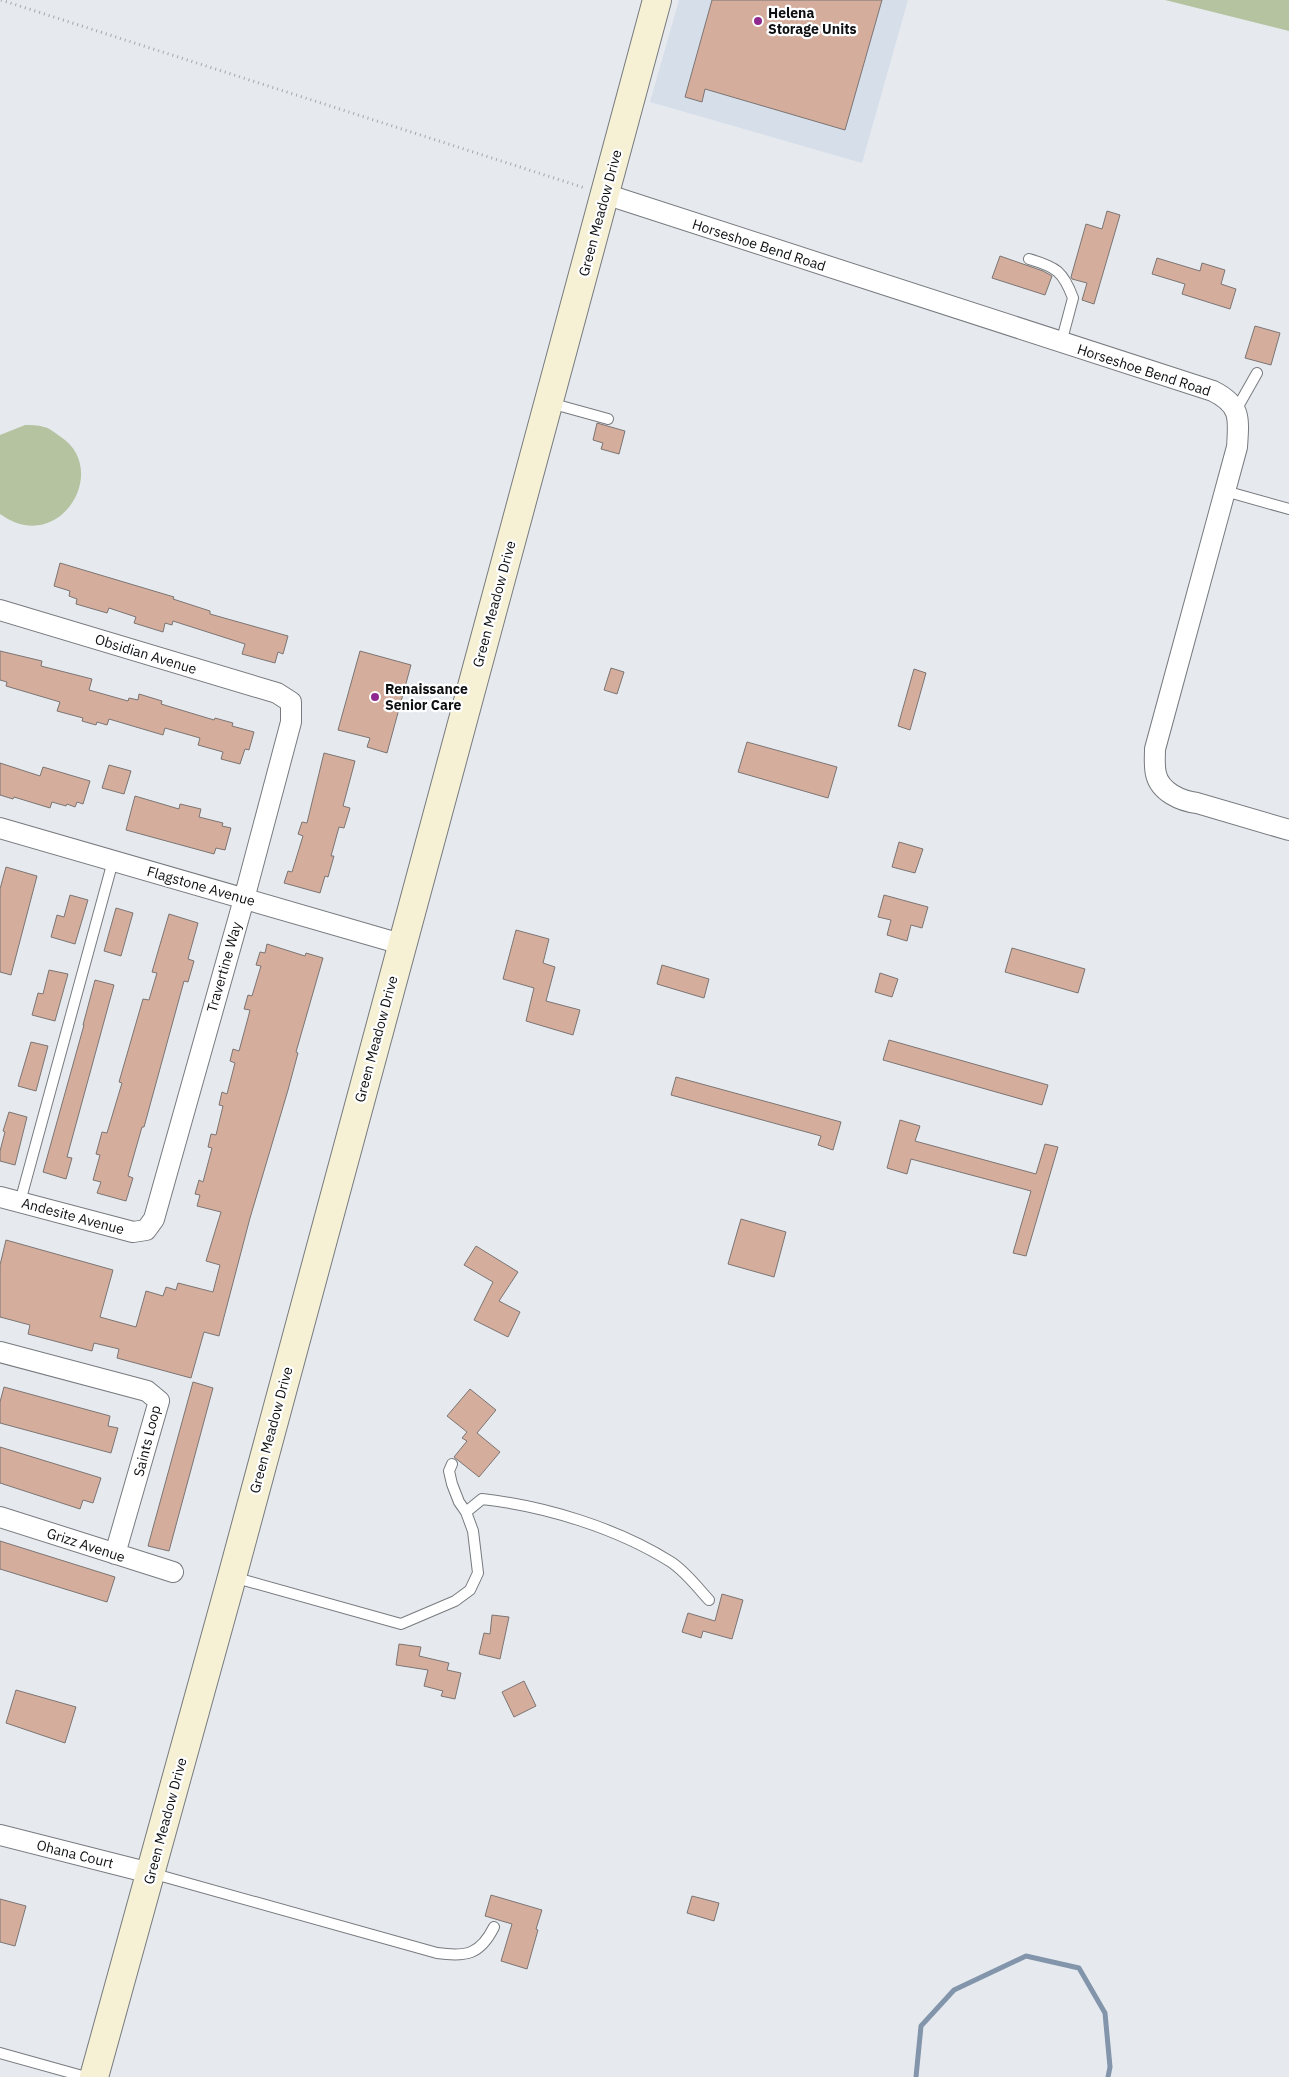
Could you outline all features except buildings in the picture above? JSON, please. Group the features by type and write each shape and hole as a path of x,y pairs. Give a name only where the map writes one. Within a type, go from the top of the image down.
{"main road":[{"name":"Green Meadow Drive","path":"94,2077 232,1577 656,0"}],"street":[{"name":"Horseshoe Bend Road","path":"605,194 1213,391 1227,398 1236,410"},
{"path":"1236,410 1238,426 1237,447 1155,749 1156,776 1168,793 1184,801 1197,803 1289,830"},
{"name":"Obsidian Avenue","path":"0,610 277,693 291,702"},
{"name":"Travertine Way","path":"146,1230 155,1213 244,899 291,722 291,702"},
{"name":"Flagstone Avenue","path":"0,828 401,944"},
{"name":"Andesite Avenue","path":"0,1197 133,1232 146,1230"},
{"name":"Saints Loop","path":"0,1352 147,1391 159,1401 115,1554"},
{"name":"Grizz Avenue","path":"0,1517 173,1572"},
{"name":"Ohana Court","path":"0,1835 150,1873"}],"lane":[{"path":"1029,259 1044,263 1062,274 1073,298 1062,343"},
{"path":"1236,410 1256,373"},
{"path":"549,403 608,419"},
{"path":"1225,491 1289,509"},
{"path":"20,1202 113,861"},
{"path":"232,1577 401,1624 455,1601 470,1590 478,1573 473,1532 466,1512 459,1502 452,1484 449,1471 452,1464"},
{"path":"466,1512 482,1500 514,1503 591,1524 672,1563 692,1579 709,1600"},
{"path":"150,1873 437,1953 467,1954 487,1940 494,1927"},
{"path":"0,2054 86,2077"}],"path":[{"path":"1,0 605,194"}],"shaded area":[{"path":"679,0 908,0 862,163 650,102"}],"green space":[{"path":"1165,0 1289,0 1289,31"},
{"path":"25,425 37,425 46,428 61,437 75,452 81,469 79,487 71,504 58,517 41,525 22,524 0,514 0,435"}],"waterway":[{"path":"916,2077 921,2026 954,1990 1026,1956 1079,1968 1105,2013 1110,2067 1108,2077"}],"place":[{"name":"Helena Storage Units","path":"758,21"},
{"name":"Renaissance Senior Care","path":"375,697"}]}
